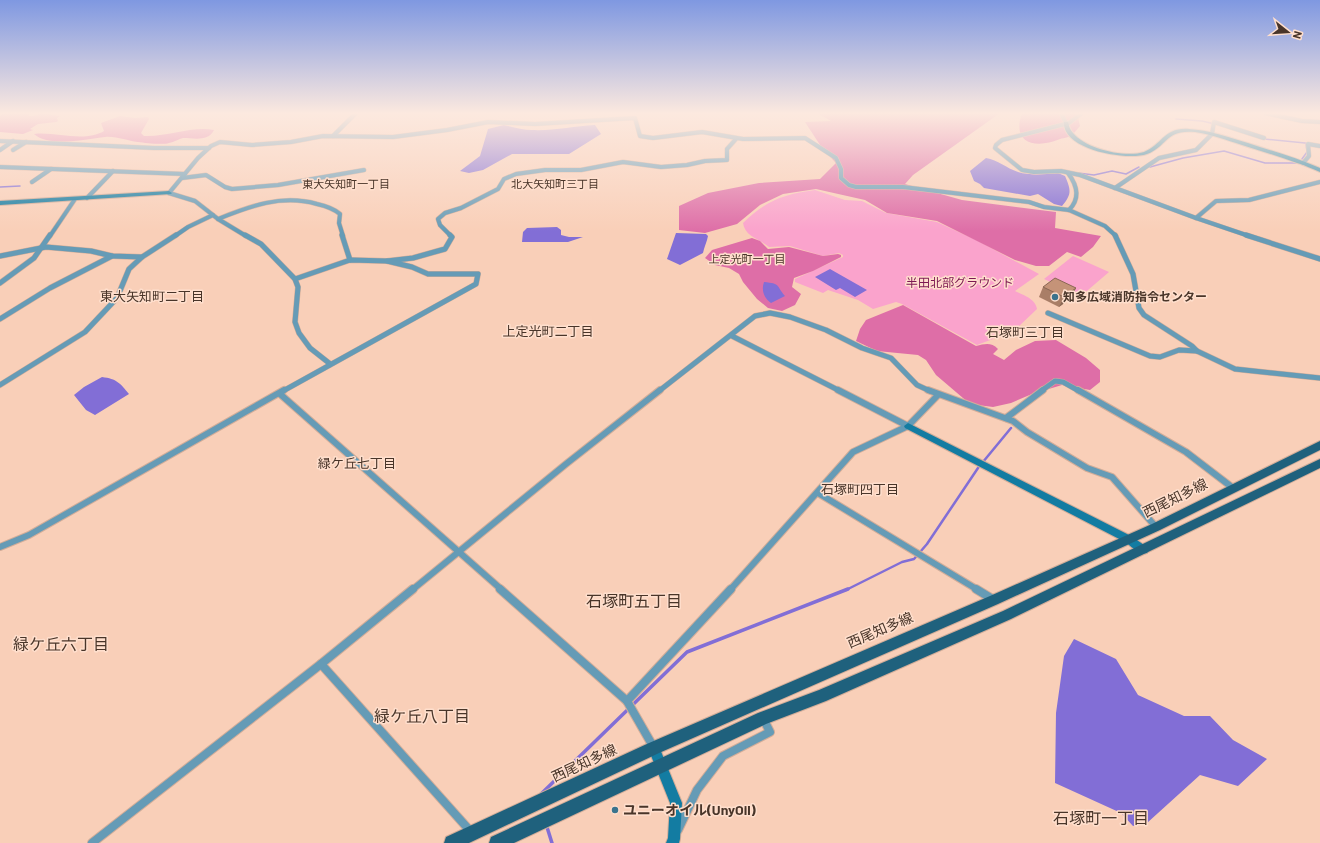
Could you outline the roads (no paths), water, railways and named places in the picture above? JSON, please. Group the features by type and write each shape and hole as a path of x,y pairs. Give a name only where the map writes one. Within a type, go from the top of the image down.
{"main road":[{"name":"西尾知多線","path":"452,843 654,748 994,600 1156,527 1320,446"},
{"path":"497,843 763,718 821,696 1007,615 1144,550 1157,542 1320,463"}],"street":[{"path":"169,193 204,152"},
{"path":"295,279 350,260 387,261 413,258 445,249 452,237 440,225 438,219 445,213 465,206 498,189 504,179 510,176 545,170 581,170 623,162 661,167 687,165 705,161 728,160 727,152"},
{"path":"828,152 836,158 841,169 841,178 849,185 856,187 903,187 1029,202 1044,207 1069,210 1105,226 1116,235 1133,274 1139,308 1144,315 1192,346 1197,351 1235,369 1320,378"},
{"path":"1001,152 1022,170 1034,172 1055,171 1068,173 1116,188 1196,218 1320,259"},
{"path":"1116,152 1124,154 1144,152"},
{"path":"1116,188 1147,164 1159,158 1183,152"},
{"path":"1272,152 1303,162 1320,170"},
{"path":"1303,162 1309,156 1309,152"},
{"path":"0,167 185,174"},
{"path":"32,182 51,169"},
{"path":"182,178 206,175 223,186 232,189 278,185 364,170"},
{"path":"87,198 99,184 114,171"},
{"path":"1068,173 1073,179 1078,196 1076,202 1069,210"},
{"path":"1196,218 1216,202 1249,200 1320,182"},
{"path":"0,203 169,193 195,201 218,219 261,244 295,279 298,287 295,322 299,333 310,348 329,363 329,365"},
{"path":"0,283 34,258 75,199"},
{"path":"218,219 244,208 269,202 296,199 313,202 336,210 340,214 339,223 350,260"},
{"path":"0,385 85,332 117,298 129,269 142,257 196,222 213,215"},
{"path":"0,256 46,247 91,251 112,256 142,257"},
{"path":"0,319 50,288 112,256"},
{"path":"0,547 29,535 329,365 476,284 478,274 428,274 412,267 387,261"},
{"path":"92,843 321,664 457,551 566,464 732,336 755,316 770,313 790,317 826,330 878,355 890,358 917,385 938,395 1013,421 1086,468 1112,477 1156,527"},
{"path":"1048,313 1150,356 1160,357 1179,350 1197,351"},
{"path":"732,336 1128,539 1144,550"},
{"path":"1006,418 1056,381 1063,382 1186,452 1233,488"},
{"path":"282,392 280,394 627,701 654,748 676,803 673,841"},
{"path":"627,701 818,493 853,452 908,426 938,395"},
{"path":"818,493 994,600"},
{"path":"321,664 473,834"},
{"path":"673,841 697,790 723,756 770,732 763,718"}],"waterway":[{"path":"1150,167 1183,158 1216,152"},
{"path":"1229,152 1265,163 1297,163"},
{"path":"1302,159 1307,152"},
{"path":"1078,173 1094,175 1112,171 1126,174 1139,167"},
{"path":"0,187 20,186"},
{"path":"848,589 902,562 914,559 927,544 978,468 1011,428"},
{"path":"541,794 687,652 848,589"},
{"path":"546,824 552,843"}],"place":[{"name":"知多広域消防指令センター","path":"1055,297"},
{"name":"ユニーオイル(UnyOil)","path":"615,810"}],"district":[{"name":"東大矢知町一丁目","path":"346,184"},
{"name":"北大矢知町三丁目","path":"555,184"},
{"name":"上定光町一丁目","path":"747,259"},
{"name":"東大矢知町二丁目","path":"152,296"},
{"name":"上定光町二丁目","path":"548,331"},
{"name":"石塚町三丁目","path":"1025,332"},
{"name":"緑ケ丘七丁目","path":"357,463"},
{"name":"石塚町四丁目","path":"860,489"},
{"name":"石塚町五丁目","path":"634,601"},
{"name":"緑ケ丘六丁目","path":"61,644"},
{"name":"緑ケ丘八丁目","path":"422,716"},
{"name":"石塚町一丁目","path":"1101,818"}],"park label":[{"name":"半田北部グラウンド","path":"960,283"}]}
